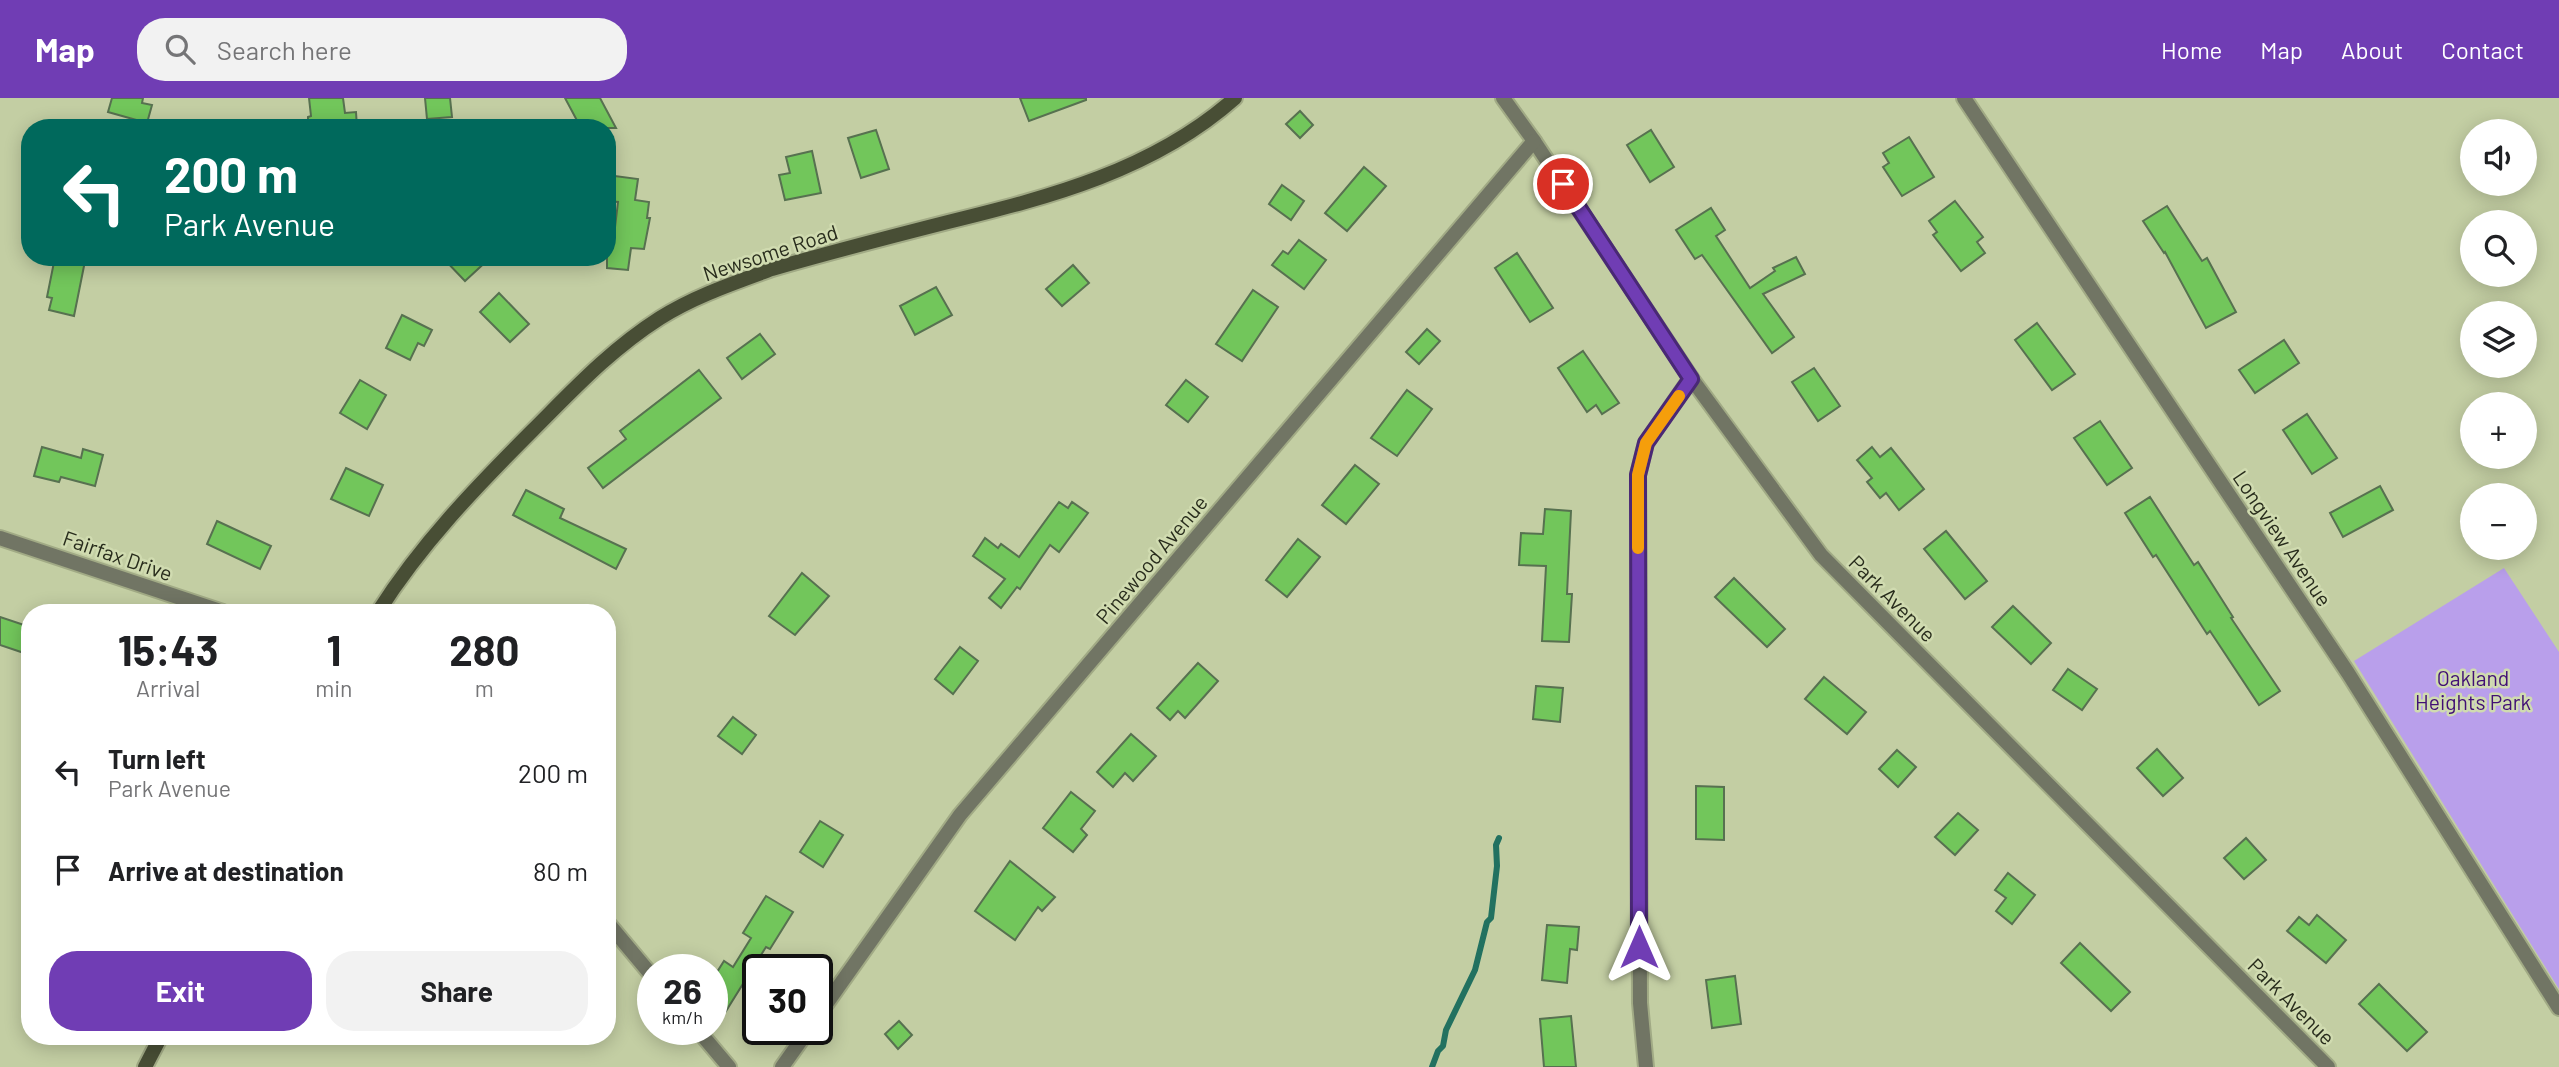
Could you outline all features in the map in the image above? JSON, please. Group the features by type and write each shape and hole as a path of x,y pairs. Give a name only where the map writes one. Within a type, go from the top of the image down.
{"street":[{"name":"Newsome Road","path":"383,604 422,549 487,475 606,357 663,317 725,286 772,269 1077,187 1158,152 1196,128 1235,98"},
{"name":"Park Avenue","path":"1503,98 1691,379 1821,555 2328,1067"},
{"name":"Longview Avenue","path":"1964,98 2348,673 2559,1008"},
{"name":"Pinewood Avenue","path":"833,995 960,816 1534,141"},
{"path":"1646,1067 1640,1003 1638,475 1646,443 1691,379"},
{"name":"Fairfax Drive","path":"0,538 199,604"},
{"path":"616,933 637,958"},
{"path":"145,1067 156,1045"},
{"path":"710,1045 729,1067"},
{"path":"782,1067 798,1045"}],"green space":[{"name":"Oakland Heights Park","path":"2504,568 2559,652 2559,989 2354,661"}],"building":[{"path":"112,98 143,98 142,103 152,105 148,119 133,119 108,112"},
{"path":"309,98 343,98 345,113 356,112 356,119 308,119 311,116"},
{"path":"425,98 450,98 452,117 427,119"},
{"path":"565,98 600,98 611,119 576,119"},
{"path":"1020,98 1086,98 1086,100 1029,121"},
{"path":"1300,111 1313,125 1300,138 1286,124"},
{"path":"876,130 889,169 861,178 848,138"},
{"path":"1651,130 1674,167 1650,182 1627,145"},
{"path":"1909,137 1934,177 1902,196 1883,167 1889,163 1883,153"},
{"path":"812,151 821,193 785,200 779,175 790,173 786,157"},
{"path":"1364,167 1386,186 1347,231 1325,213"},
{"path":"616,176 638,179 635,200 649,202 647,218 650,218 644,249 631,248 628,270 607,268 616,266"},
{"path":"1282,185 1304,201 1291,220 1269,204"},
{"path":"1955,201 1983,237 1977,242 1985,253 1961,271 1933,235 1937,232 1929,221"},
{"path":"2167,206 2202,261 2207,258 2236,312 2206,328 2165,252 2143,221"},
{"path":"1711,208 1725,230 1716,236 1750,288 1775,271 1773,268 1796,257 1805,274 1763,294 1794,337 1772,353 1702,255 1695,259 1676,230"},
{"path":"1299,240 1326,260 1304,289 1272,265 1283,251 1288,254"},
{"path":"1517,253 1553,308 1530,322 1495,268"},
{"path":"1073,265 1089,283 1062,306 1046,289"},
{"path":"53,266 84,266 74,316 49,310 52,298 47,297"},
{"path":"451,266 481,266 465,281"},
{"path":"936,287 952,315 915,335 900,306"},
{"path":"1253,290 1278,307 1242,361 1216,344"},
{"path":"499,293 529,324 510,342 480,312"},
{"path":"402,315 432,330 424,346 418,343 410,360 386,348"},
{"path":"2037,323 2075,374 2052,390 2015,340"},
{"path":"1427,329 1440,341 1419,364 1406,352"},
{"path":"760,334 775,354 742,379 727,358"},
{"path":"2284,340 2299,363 2255,393 2239,370"},
{"path":"1583,351 1619,403 1602,414 1596,405 1587,412 1558,368"},
{"path":"1814,368 1840,406 1818,421 1792,382"},
{"path":"699,370 721,398 603,488 588,468 626,439 620,431"},
{"path":"360,380 386,395 367,429 340,413"},
{"path":"1186,380 1208,397 1188,422 1166,405"},
{"path":"1407,390 1432,409 1397,456 1371,438"},
{"path":"2307,414 2337,458 2312,474 2283,430"},
{"path":"2100,421 2132,468 2107,485 2074,438"},
{"path":"42,447 81,458 83,449 103,455 95,486 61,477 59,482 34,476"},
{"path":"1872,447 1880,457 1891,448 1924,489 1899,510 1886,493 1880,498 1867,482 1872,478 1857,460"},
{"path":"1355,465 1379,484 1346,524 1322,505"},
{"path":"346,468 383,485 369,516 331,499"},
{"path":"2380,486 2393,510 2343,537 2330,513"},
{"path":"526,490 564,509 560,518 626,549 616,569 513,515"},
{"path":"2150,497 2194,565 2198,562 2233,617 2231,618 2280,691 2259,705 2210,631 2207,634 2156,555 2153,557 2125,513"},
{"path":"1059,502 1068,508 1072,502 1088,513 1059,552 1050,545 1020,589 1017,587 1001,608 989,598 1005,579 973,556 985,538 998,548 1001,544 1019,557"},
{"path":"1545,509 1571,511 1567,594 1572,594 1569,642 1542,641 1546,566 1519,565 1521,533 1543,534"},
{"path":"217,521 271,546 260,569 207,544"},
{"path":"1946,531 1987,581 1965,599 1924,549"},
{"path":"1298,539 1320,557 1287,597 1266,580"},
{"path":"802,573 829,596 795,635 769,616"},
{"path":"1734,578 1785,629 1767,647 1715,597"},
{"path":"2013,606 2051,643 2031,664 1992,627"},
{"path":"0,617 21,624 21,652 0,645"},
{"path":"960,647 978,661 953,694 935,679"},
{"path":"1198,663 1218,681 1185,718 1178,711 1170,720 1157,708"},
{"path":"2068,669 2097,689 2082,710 2053,690"},
{"path":"1824,677 1866,712 1847,734 1805,699"},
{"path":"1536,686 1563,688 1560,722 1533,719"},
{"path":"733,717 756,735 742,754 718,736"},
{"path":"1131,734 1156,756 1133,781 1125,773 1113,787 1097,772"},
{"path":"2157,749 2183,778 2163,796 2137,768"},
{"path":"1897,750 1916,767 1898,787 1879,769"},
{"path":"1696,786 1724,787 1724,840 1696,839"},
{"path":"1071,792 1095,811 1081,829 1087,835 1073,852 1043,828"},
{"path":"1958,813 1978,830 1955,855 1935,837"},
{"path":"820,821 843,835 823,867 800,852"},
{"path":"2246,838 2266,860 2244,879 2224,858"},
{"path":"1010,861 1055,897 1042,911 1038,907 1015,940 975,911"},
{"path":"2008,873 2035,895 2012,924 1996,911 2006,898 1995,890"},
{"path":"766,896 793,912 770,949 766,947 762,954 742,954 742,985 728,1008 728,964 733,967 751,938 743,933"},
{"path":"2317,915 2346,940 2326,963 2287,931 2299,917 2309,925"},
{"path":"1547,925 1579,927 1577,950 1570,949 1567,983 1542,980"},
{"path":"2080,943 2130,992 2111,1011 2061,963"},
{"path":"1735,976 1741,1024 1712,1028 1706,980"},
{"path":"2379,984 2427,1032 2407,1051 2359,1004"},
{"path":"1571,1016 1576,1067 1544,1067 1540,1019"},
{"path":"899,1021 912,1035 898,1049 885,1034"}],"waterway":[{"path":"1432,1067 1438,1051 1443,1046 1446,1030 1475,970 1487,922 1491,918 1497,866 1496,845 1499,838"}],"slow traffic":[{"path":"1638,548 1638,475 1646,443 1679,396"}],"route":[{"path":"1563,184 1691,379 1646,443 1638,475 1639,947"}]}
